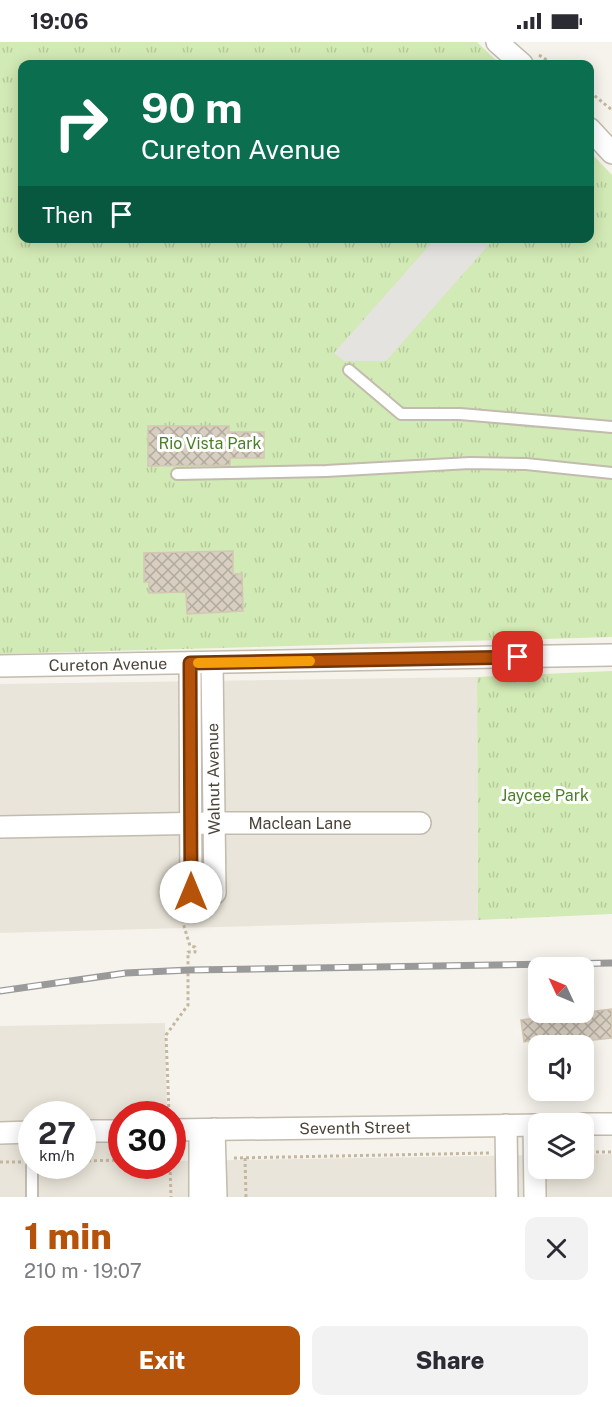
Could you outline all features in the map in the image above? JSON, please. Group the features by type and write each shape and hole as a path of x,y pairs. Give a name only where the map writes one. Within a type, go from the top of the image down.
{"street":[{"path":"497,42 517,60"},
{"path":"594,133 612,153"},
{"name":"Cureton Avenue","path":"0,666 612,655"},
{"name":"Walnut Avenue","path":"190,663 191,892 215,893 212,663"},
{"name":"Maclean Lane","path":"0,827 213,823 420,823"},
{"path":"594,1124 612,1124"},
{"path":"506,1125 507,1197"},
{"name":"Seventh Street","path":"186,1130 528,1125"},
{"path":"200,1197 207,1158 207,1130"},
{"path":"0,1132 18,1132"},
{"path":"207,1158 216,1197"},
{"path":"535,1179 535,1197"}],"lane":[{"path":"349,370 401,414 460,414 612,427"},
{"path":"177,474 338,470 470,463 526,464 612,473"},
{"path":"190,716 212,716"},
{"path":"191,855 214,854"},
{"path":"32,1179 32,1197"}],"path":[{"path":"594,95 612,110"},
{"path":"169,1101 166,1035 188,1005 188,952 195,952 195,947 190,946 183,923 191,892"},
{"path":"186,1158 506,1152"},
{"path":"594,1152 612,1152"},
{"path":"245,1158 246,1197"},
{"path":"0,1162 18,1163"},
{"path":"170,1179 171,1197"}],"shaded area":[{"path":"431,243 490,243 386,361 344,361 334,353"},
{"path":"477,677 478,920 0,933 0,684"},
{"path":"165,1023 167,1101 108,1101 108,1179 186,1179 186,1161 528,1155 528,1179 594,1179 594,1155 612,1154 612,1197 0,1197 0,1026"}],"green space":[{"name":"Rio Vista Park","path":"0,42 477,42 496,60 18,60 18,243 594,243 594,156 612,175 612,637 0,654"},
{"name":"Jaycee Park","path":"612,671 612,914 478,920 477,677"}],"building":[{"path":"148,426 229,426 229,432 264,432 264,458 230,458 230,465 148,466"},
{"path":"233,551 233,574 242,574 243,611 187,614 186,592 149,593 149,582 144,582 144,553"},
{"path":"612,1009 612,1038 594,1040 594,1035 528,1035 528,1041 524,1042 521,1020 528,1019 528,1023 594,1023 594,1011"}],"railway":[{"path":"0,991 126,973 189,970 612,963"}],"slow traffic":[{"path":"198,663 310,661"}],"route":[{"path":"191,892 190,663 518,657"}]}
